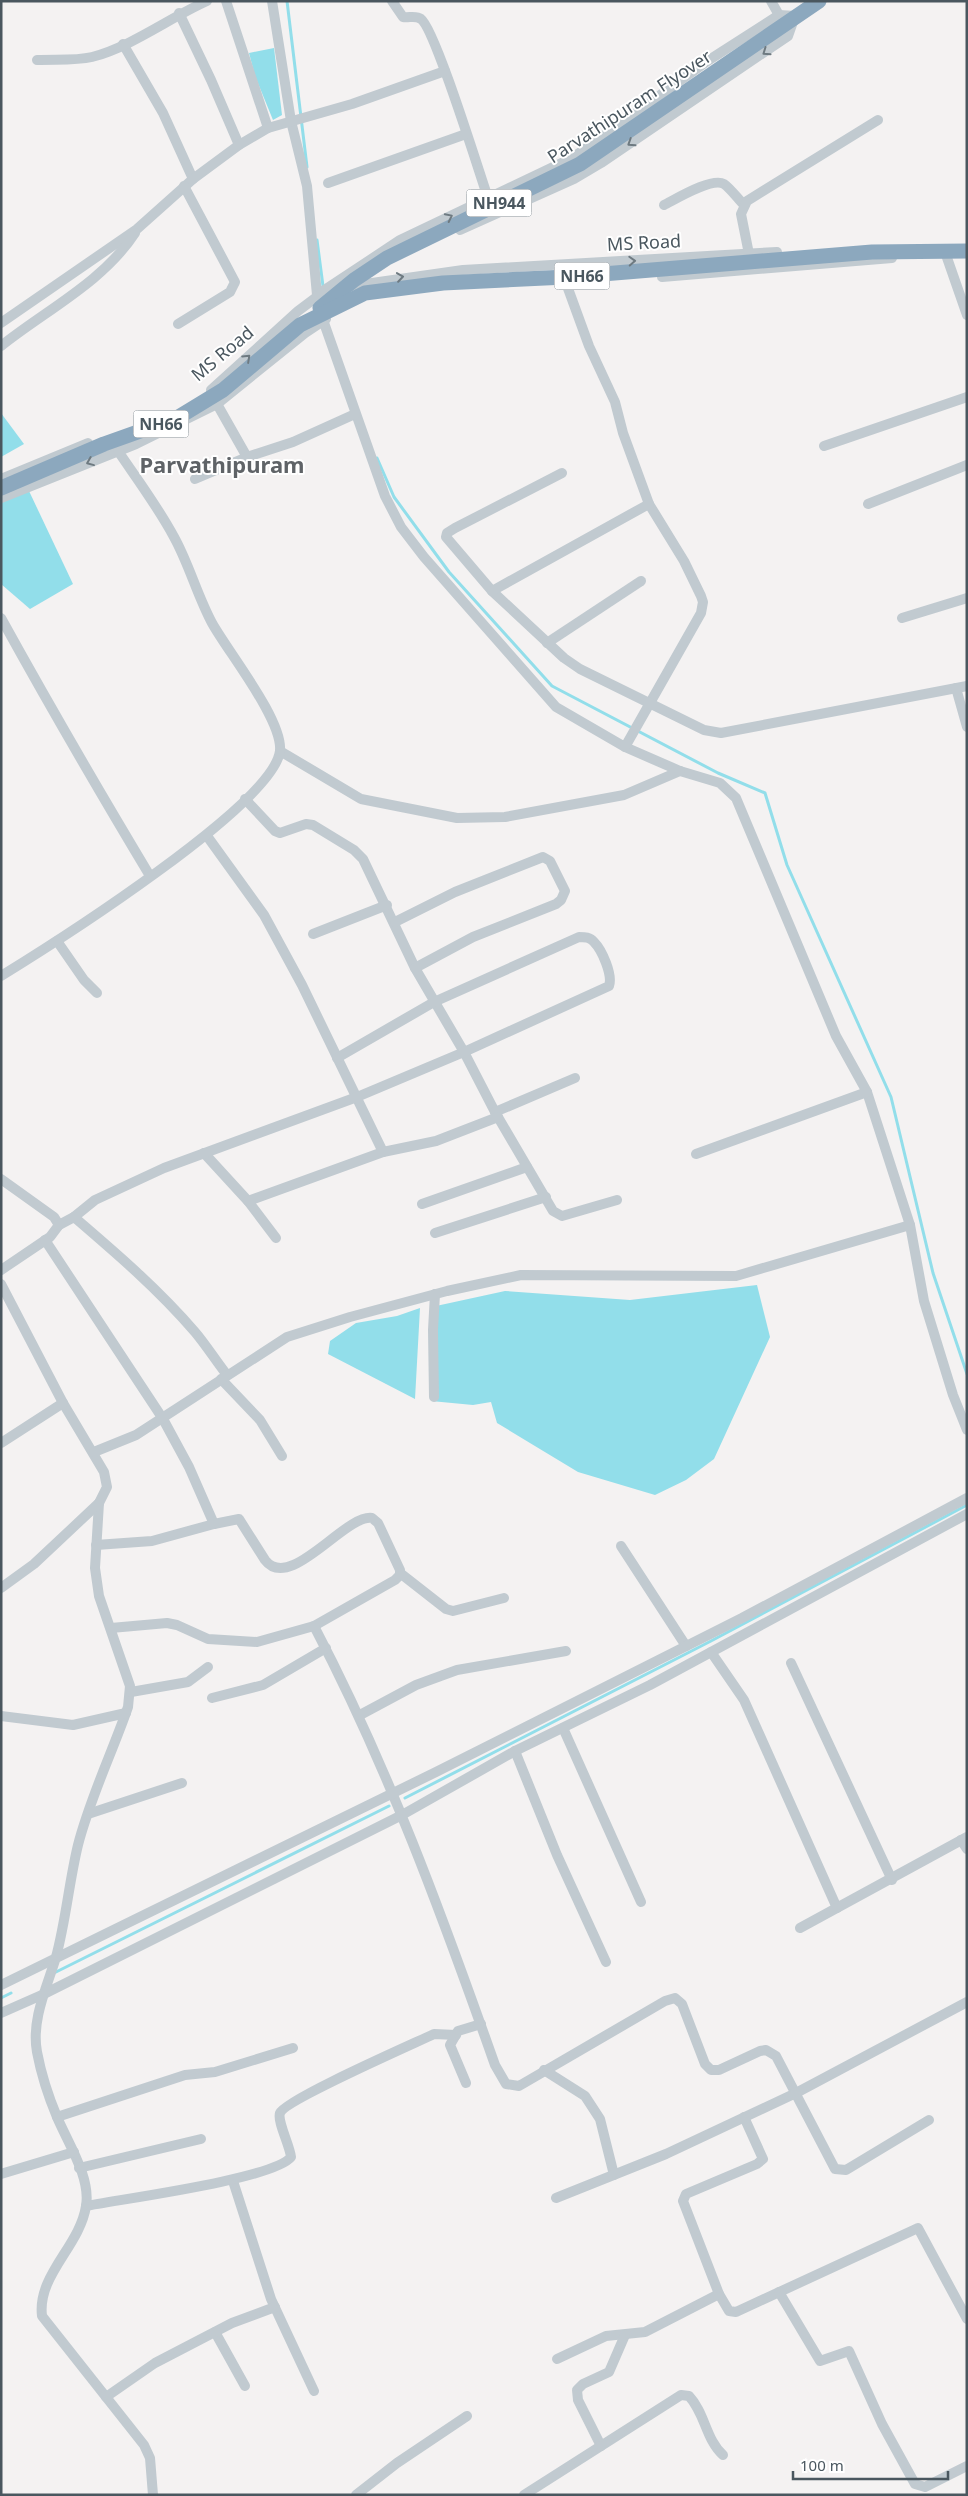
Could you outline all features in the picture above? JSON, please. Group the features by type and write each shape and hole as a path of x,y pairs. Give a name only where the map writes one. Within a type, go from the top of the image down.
{"highway":[{"name":"MS Road","path":"795,16 805,1"},
{"name":"NH944","path":"795,16 819,1"},
{"name":"Parvathipuram Flyover","path":"300,325 354,280 387,258 580,164 700,84 795,16"},
{"name":"NH66","path":"1,488 104,444 177,418 223,390 300,325 365,292 443,283 566,277 872,252 967,251"}],"street":[{"path":"37,60 90,57 123,44 179,13 207,1"},
{"path":"226,1 268,128"},
{"path":"272,1 307,186 317,295 323,320 385,496 400,527 556,708 625,747 680,771 720,783 736,798 836,1036 867,1092 910,1225 924,1301 953,1395 967,1430"},
{"path":"392,1 403,17 415,16 424,21 445,71 488,198"},
{"path":"771,1 779,15 795,16"},
{"path":"179,13 211,80 238,146"},
{"name":"MS Road","path":"1,479 60,454 173,412 216,387 317,295 400,240 572,158 709,60 779,15"},
{"name":"MS Road","path":"323,320 360,284 409,253 574,179 601,163 788,36 795,16"},
{"path":"123,44 163,113 193,180"},
{"path":"1,323 137,229 184,186 238,146 268,128 352,104 445,71"},
{"path":"749,254 741,214 744,204 878,120"},
{"path":"328,183 466,134"},
{"path":"664,205 707,184 718,182 724,184 744,204"},
{"path":"178,324 230,292 235,282 184,186"},
{"path":"1,346 109,266 124,249 137,229"},
{"name":"MS Road","path":"317,295 360,284 464,270 877,246 937,252"},
{"path":"1,498 176,426 217,404 323,320 368,300 415,291 768,269 937,252 967,315"},
{"path":"566,283 589,346 615,402 623,433 649,504 684,560 703,602 701,613 625,747"},
{"path":"824,446 967,397"},
{"path":"217,404 247,457"},
{"path":"195,479 247,457 293,442 355,414"},
{"path":"1,976 58,941 207,836 266,779 276,764 280,751 278,733 264,705 211,622 174,537 118,451"},
{"path":"868,504 967,465"},
{"path":"562,473 447,533 447,540 492,591 547,643 580,669 704,730 721,733 967,686"},
{"path":"492,591 649,504"},
{"path":"547,643 640,581"},
{"path":"902,618 967,598"},
{"path":"1,618 61,726 150,876"},
{"path":"956,688 967,728"},
{"path":"280,751 361,799 457,818 505,817 624,795 680,771"},
{"path":"245,799 275,831 284,833 306,824 313,825 354,850 363,859 387,905 415,968 464,1052 496,1114 554,1211 562,1216 617,1200"},
{"path":"207,836 264,915 357,1097 382,1152"},
{"path":"395,922 455,892 543,857 550,861 565,891 561,900 556,904 473,937 415,968"},
{"path":"313,934 387,905"},
{"path":"1,1270 45,1240 59,1224 74,1217 95,1200 164,1168 357,1097 464,1052 609,986 610,977 594,942 588,938 579,937 434,1002 337,1058"},
{"path":"58,941 84,980 97,993"},
{"path":"248,1201 382,1152 436,1141 575,1078"},
{"path":"696,1154 867,1092"},
{"path":"204,1153 248,1201 276,1238"},
{"path":"422,1204 527,1167"},
{"path":"1,1179 54,1217 59,1224"},
{"path":"435,1233 546,1197"},
{"path":"74,1217 157,1292 195,1332 224,1377 260,1420 282,1456"},
{"path":"94,1452 136,1435 287,1338 350,1317 435,1294 522,1275 736,1276 910,1225"},
{"path":"45,1240 163,1419 189,1467 214,1524"},
{"path":"1,1284 63,1403 94,1452 107,1487 99,1503 34,1564 1,1588"},
{"path":"434,1397 433,1330 435,1294"},
{"path":"1,1443 63,1403"},
{"path":"1,1985 56,1956 686,1646 967,1498"},
{"path":"99,1503 95,1568 99,1596 111,1628 130,1692 126,1713 78,1845 56,1956 38,2015 36,2051 57,2117 74,2152 86,2194 86,2206 78,2230 43,2290 40,2304 42,2316 46,2323 144,2445 150,2458 153,2495"},
{"path":"1,2013 44,1994 402,1815 515,1751 650,1685 967,1514"},
{"path":"96,1545 152,1541 239,1519 265,1560 270,1566 275,1568 288,1566 303,1560 359,1520 372,1518 378,1523 400,1573 446,1609 453,1611 504,1598"},
{"path":"621,1546 686,1646"},
{"path":"111,1628 167,1623 177,1625 208,1639 257,1642 314,1626 395,1580 400,1573"},
{"path":"314,1626 360,1716 402,1815 451,1940 495,2065 506,2084 519,2086 665,2001 675,1998 682,2004 705,2064 711,2070 719,2070 760,2051 772,2052 780,2062 796,2092 832,2166 840,2171 851,2167 929,2120"},
{"path":"212,1698 263,1684 326,1648"},
{"path":"360,1716 416,1685 457,1670 566,1651"},
{"path":"711,1652 744,1700 837,1908"},
{"path":"791,1663 892,1880"},
{"path":"130,1692 188,1682 208,1667"},
{"path":"1,1716 73,1725 126,1713"},
{"path":"563,1728 640,1902"},
{"path":"515,1751 557,1855 606,1962"},
{"path":"88,1814 182,1783"},
{"path":"800,1928 965,1842"},
{"path":"556,2198 666,2154 744,2117 796,2092 967,2002"},
{"path":"466,2083 450,2045 458,2031 480,2024"},
{"path":"86,2206 233,2181 282,2164 291,2157 280,2118 283,2109 310,2093 434,2034 456,2035"},
{"path":"57,2117 185,2075 215,2072 293,2048"},
{"path":"544,2070 585,2096 600,2119 614,2175"},
{"path":"744,2117 763,2159 757,2164 683,2197 683,2206 719,2294 728,2311 736,2312 918,2228 967,2319"},
{"path":"79,2168 201,2139"},
{"path":"1,2174 74,2152"},
{"path":"233,2181 275,2307 314,2391"},
{"path":"779,2292 820,2361 849,2351 882,2424 915,2484 921,2491 925,2487 967,2466"},
{"path":"557,2359 606,2336 646,2332 719,2294"},
{"path":"106,2397 155,2363 215,2332 275,2307"},
{"path":"215,2332 245,2386"},
{"path":"601,2446 578,2400 577,2390 583,2384 609,2372 625,2335"},
{"path":"524,2495 685,2394 698,2407 714,2445 723,2455"},
{"path":"356,2495 397,2463 467,2416"}],"water":[{"path":"274,48 282,115 273,120 255,76 249,53"},
{"path":"1,413 24,444 1,457"},
{"path":"29,491 73,584 30,609 1,584 1,501"},
{"path":"757,1285 770,1337 714,1459 686,1480 655,1495 578,1472 497,1423 491,1402 473,1405 431,1401 436,1306 505,1291 630,1300"},
{"path":"420,1308 415,1399 328,1354 330,1341 356,1323 397,1316"}],"waterway":[{"path":"287,1 307,167"},
{"path":"317,240 323,286"},
{"path":"377,458 394,497 449,572 552,686 718,773 765,793 787,865 891,1097 933,1273 967,1374"},
{"path":"405,1798 711,1641 967,1505"},
{"path":"54,1973 389,1806"},
{"path":"1,1998 11,1993"}],"district":[{"name":"Parvathipuram","path":"222,464"}]}
